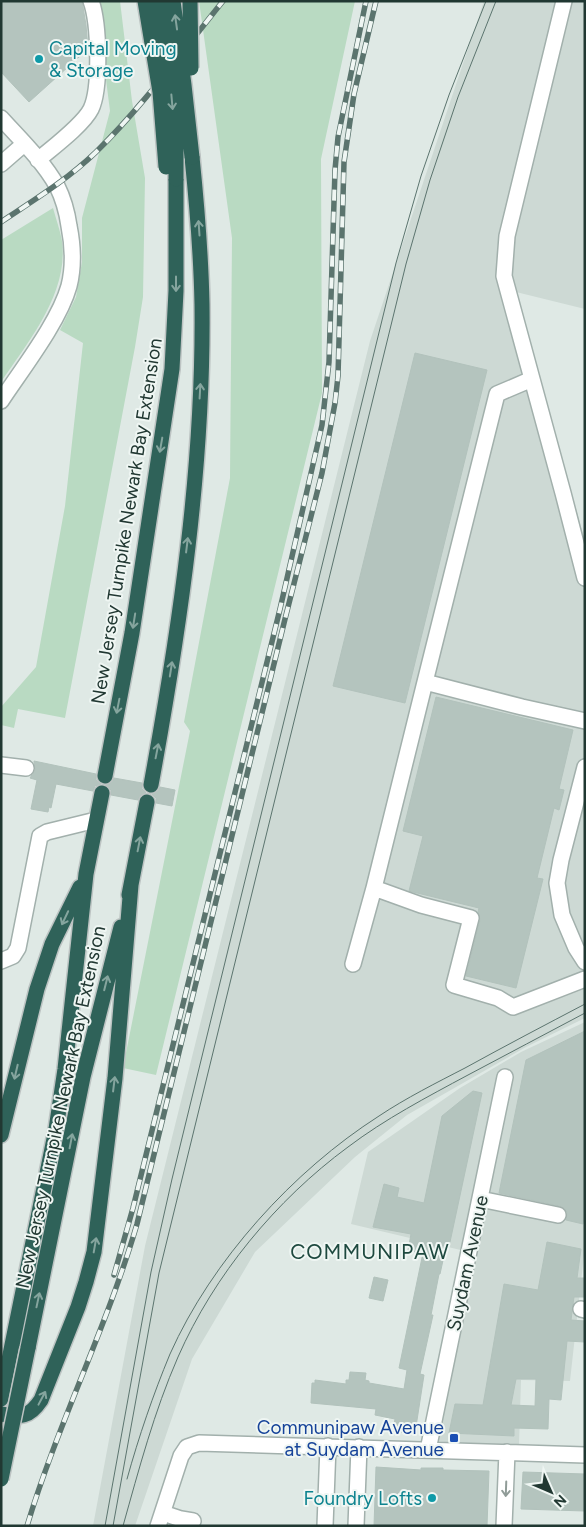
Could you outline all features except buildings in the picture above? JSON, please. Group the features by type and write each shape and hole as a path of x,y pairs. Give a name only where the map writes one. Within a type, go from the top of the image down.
{"highway":[{"path":"144,1 160,92 171,173"},
{"name":"New Jersey Turnpike Newark Bay Extension","path":"105,776 132,633 169,396 175,319 176,235 171,173 176,141 171,87 159,1"},
{"path":"150,785 176,638 191,519 197,448 202,305 199,231 192,157 173,1"},
{"path":"190,1 192,157"},
{"name":"New Jersey Turnpike Newark Bay Extension","path":"1,1399 60,1104 86,874 102,793"},
{"name":"New Jersey Turnpike Newark Bay Extension","path":"1,1479 83,1077 131,885 147,802"},
{"path":"1,1135 37,989 52,944 86,874"},
{"path":"1,1414 12,1416 27,1415 37,1407 78,1307 90,1268 96,1235 115,1078 131,885"}],"street":[{"path":"38,160 81,122 91,109 95,92 98,43 91,1"},
{"path":"564,1 507,236 504,276 585,578"},
{"path":"1,118 38,160 57,186 67,216 72,253 69,286 55,317 1,401"},
{"path":"1,164 24,144"},
{"path":"353,964 374,888 497,394 532,379"},
{"path":"425,682 522,707 585,720"},
{"path":"1,765 26,768"},
{"path":"585,767 561,860 557,883 562,915 576,948 585,962"},
{"path":"1,962 13,956 18,948 40,836 47,832 96,820"},
{"path":"374,888 421,905 471,918 454,985 498,998 513,1007 585,979"},
{"name":"Suydam Avenue","path":"428,1450 505,1077"},
{"path":"480,1199 558,1215"},
{"path":"193,1521 160,1519 181,1456 193,1444 206,1442 585,1455"},
{"path":"325,1526 328,1446"},
{"path":"356,1526 359,1447"},
{"path":"504,1526 507,1452"}],"shaded area":[{"path":"484,1 562,1 510,246 571,1 585,1 585,309 516,292 513,279 515,296 585,541 585,1018 526,1047 407,1115 355,1157 255,1252 192,1359 135,1526 93,1526 145,1246 370,341"},
{"path":"585,1022 585,1246 570,1381 521,1380 519,1445 433,1442 469,1252 351,1224 368,1152 460,1088 521,1052"}],"green space":[{"path":"96,1 120,1 132,101 145,178 143,297 65,718 18,709 14,728 1,725 1,707 36,667 65,506 83,343 60,330 76,297 82,262 82,218 110,111"},
{"path":"199,1 355,1 321,159 322,393 156,1075 123,1068 190,731 184,722 230,478 232,238"},
{"path":"53,208 62,241 59,279 53,298 34,334 1,382 1,240"}],"tram line":[{"path":"105,1526 151,1272 172,1179 396,263 421,176 449,95 486,1"},
{"path":"113,1526 159,1273 406,264 430,180 458,97 496,1"},
{"path":"127,1479 141,1431 170,1354 208,1285 258,1220 316,1163 347,1138 389,1109 585,1004"},
{"path":"123,1526 154,1420 178,1357 210,1297 229,1268 272,1215 322,1168 377,1127 437,1092 585,1013"}],"railway":[{"path":"1,222 62,181 96,152 146,98 223,1"},
{"path":"114,1275 133,1208 280,609 322,425 329,362 335,170 338,137 366,1"},
{"path":"27,1526 53,1450 112,1300 137,1224 322,473 338,376 344,162 354,94 376,1"}],"place":[{"name":"Capital Moving & Storage","path":"39,59"},
{"name":"Communipaw Avenue at Suydam Avenue","path":"454,1438"},
{"name":"Foundry Lofts","path":"432,1498"}],"district":[{"name":"COMMUNIPAW","path":"370,1252"}]}
